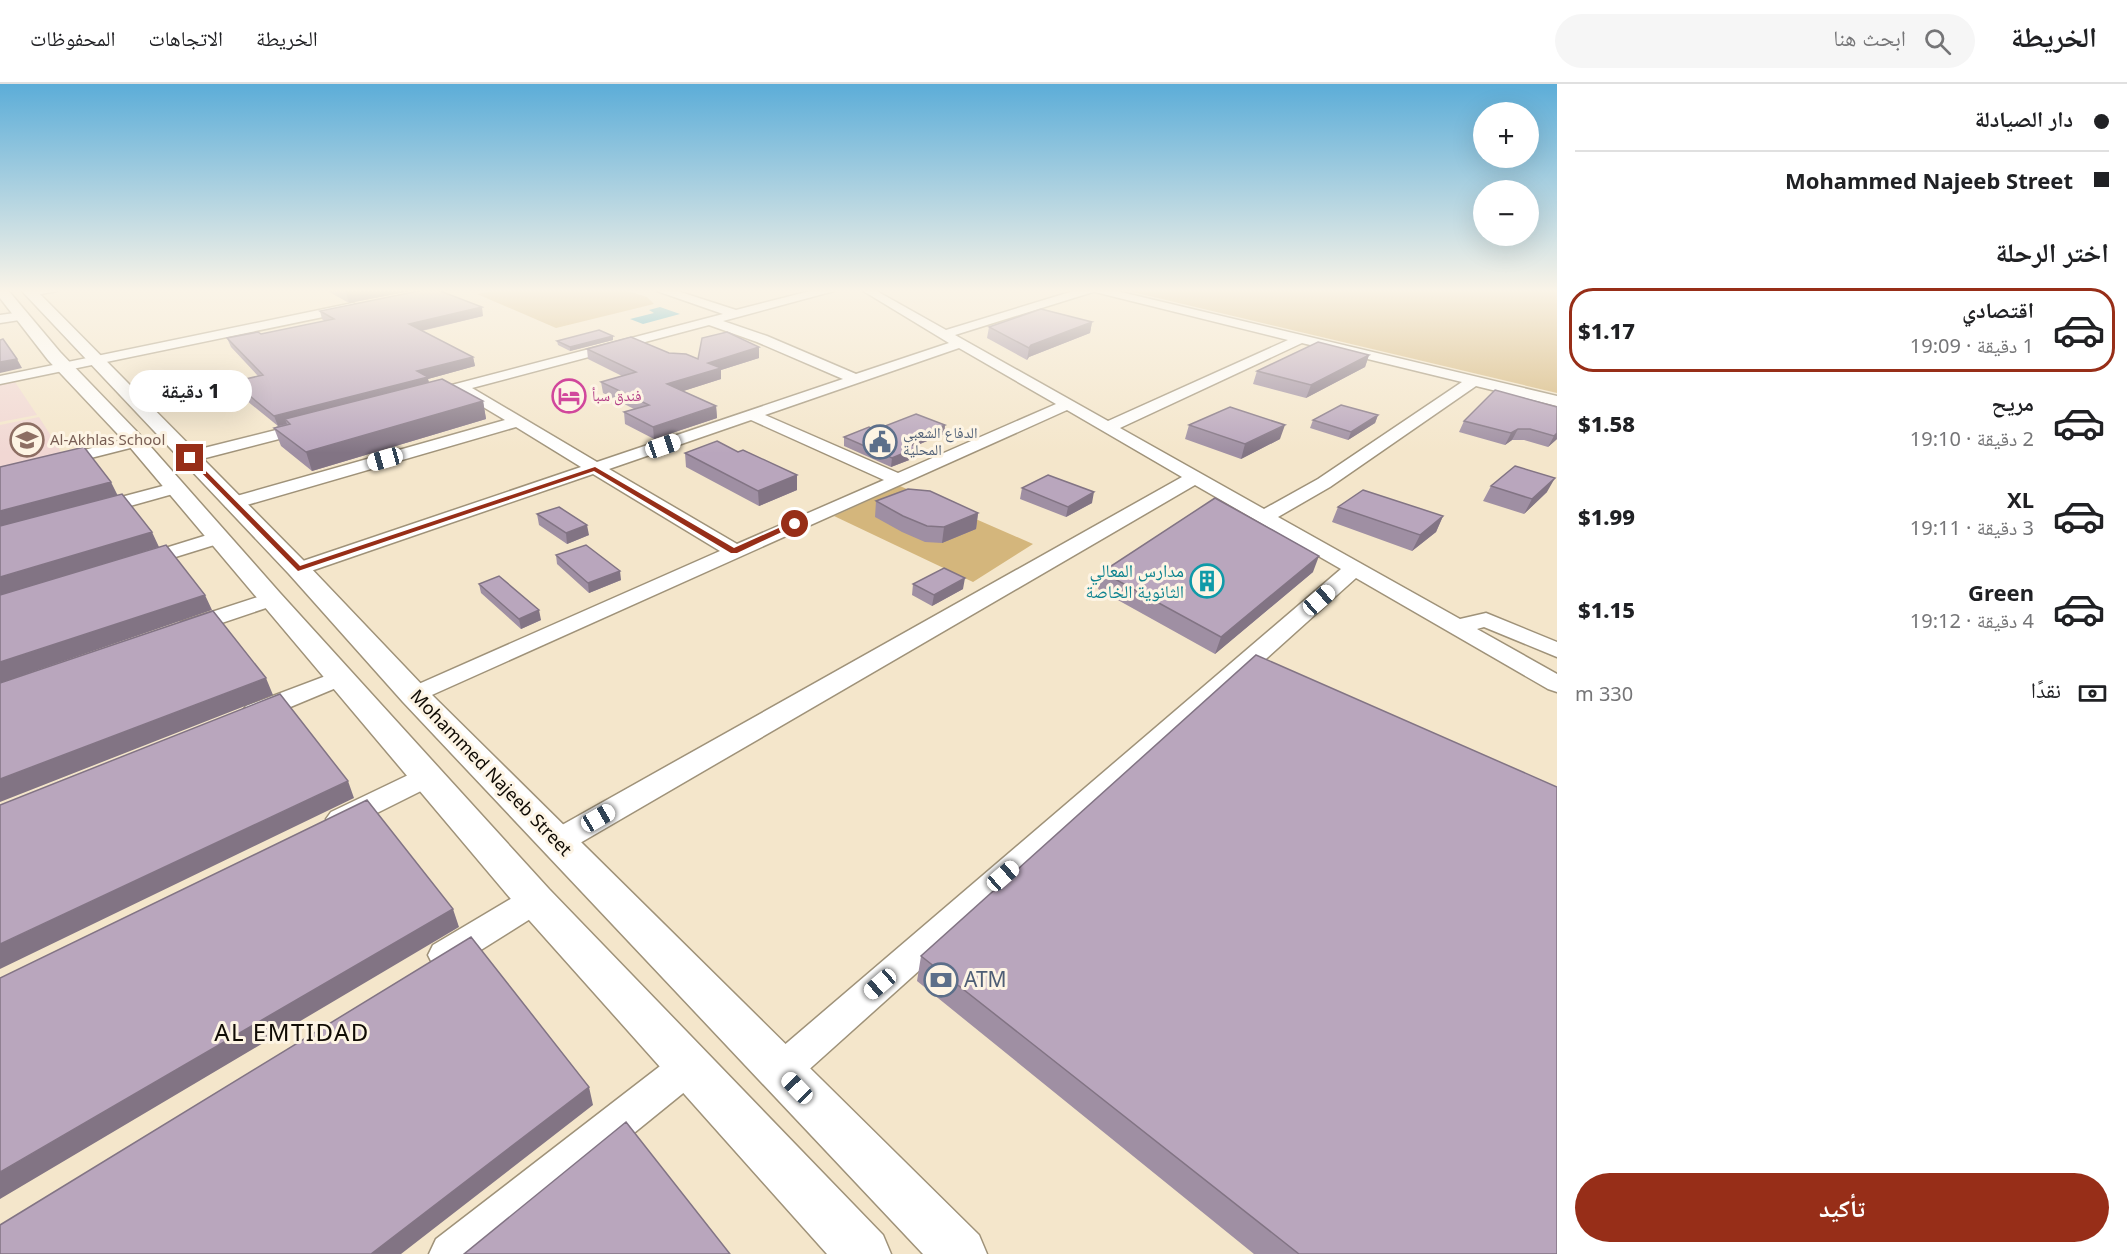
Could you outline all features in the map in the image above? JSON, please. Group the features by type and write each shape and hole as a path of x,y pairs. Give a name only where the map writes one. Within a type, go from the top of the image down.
{"main road":[{"name":"Mohammed Najeeb Street","path":"61,344 80,363 190,458 557,842 960,1254"},
{"name":"Mohammed Najeeb Street","path":"80,363 136,442 339,678 535,900 864,1254"}],"street":[{"path":"0,380 174,344"},
{"path":"415,399 624,344"},
{"path":"773,344 856,379"},
{"path":"298,569 856,379 943,344"},
{"path":"962,344 1557,684"},
{"path":"1107,428 1290,344"},
{"path":"1320,344 1557,401"},
{"path":"1264,517 1324,483 1475,380"},
{"path":"460,387 734,551"},
{"path":"414,694 1066,405"},
{"path":"753,414 897,479"},
{"path":"190,458 325,422"},
{"path":"233,503 516,422"},
{"path":"0,476 136,442"},
{"path":"557,842 1194,478"},
{"path":"76,515 174,488"},
{"path":"126,566 217,538"},
{"path":"781,1071 1354,569"},
{"path":"169,634 270,598"},
{"path":"1456,627 1486,620 1557,650"},
{"path":"230,722 339,678"},
{"path":"320,829 427,776"},
{"path":"414,974 535,900"},
{"path":"451,1254 690,1065"}],"shaded area":[{"path":"1349,344 1557,344 1557,393"},
{"path":"15,382 37,415 0,422 0,385"},
{"name":"Al-Akhlas School","path":"39,417 63,455 0,470 0,425"},
{"path":"900,486 1033,544 973,582 834,516"}],"building":[{"path":"0,344 6,344 17,359 0,362"},
{"path":"232,344 447,344 473,357 417,371 428,377 274,416 233,382 263,375"},
{"path":"563,344 583,344 570,347"},
{"path":"607,344 647,344 669,353 686,354 698,359 701,344 752,344 759,347 708,363 721,368 667,384 716,406 653,427 624,412 649,405 601,382 636,372 587,349"},
{"path":"1021,344 1035,344 1029,348"},
{"path":"1315,344 1324,344 1369,355 1311,385 1257,371"},
{"path":"442,379 483,401 306,452 274,428 290,424 285,419"},
{"path":"1495,390 1557,407 1557,433 1554,436 1530,429 1518,429 1511,433 1464,421"},
{"path":"1341,405 1378,415 1351,432 1313,420"},
{"path":"1230,407 1285,425 1245,444 1189,425"},
{"path":"916,414 945,425 904,442 918,447 892,458 844,437 869,427 875,430"},
{"path":"717,441 738,452 743,450 797,475 758,491 685,453"},
{"path":"84,447 111,482 0,511 0,467"},
{"path":"1515,466 1555,478 1532,499 1491,486"},
{"path":"1048,475 1094,492 1068,507 1022,488"},
{"path":"908,489 930,491 978,513 944,527 927,526 876,501"},
{"path":"1363,490 1443,516 1420,535 1338,507"},
{"path":"122,494 152,532 0,577 0,526"},
{"name":"مدارس المعالي الثانوية الخاصة","path":"1215,498 1319,556 1221,637 1102,572"},
{"path":"559,507 587,525 566,533 537,514"},
{"path":"166,545 205,595 0,662 0,595"},
{"path":"586,545 620,571 588,583 556,555"},
{"path":"944,568 965,578 934,595 913,584"},
{"path":"499,576 539,610 519,619 479,584"},
{"path":"213,611 266,678 0,779 0,683"},
{"path":"1256,655 1557,787 1557,1254 1299,1254 921,956"},
{"path":"280,694 348,781 0,944 0,805"},
{"path":"367,800 453,909 0,1172 0,978"},
{"path":"471,937 589,1087 371,1254 0,1254 0,1225"},
{"path":"626,1122 730,1254 464,1254"}],"place":[{"name":"فندق سبأ","path":"569,396"},
{"name":"Al-Akhlas School","path":"27,440"},
{"name":"الدفاع الشعبي المحلية","path":"880,442"},
{"name":"مدارس المعالي الثانوية الخاصة","path":"1207,581"},
{"name":"ATM","path":"941,980"}],"district":[{"name":"AL EMTIDAD","path":"292,1033"}],"route":[{"path":"190,458 298,569 595,469 734,551 795,524"}]}
